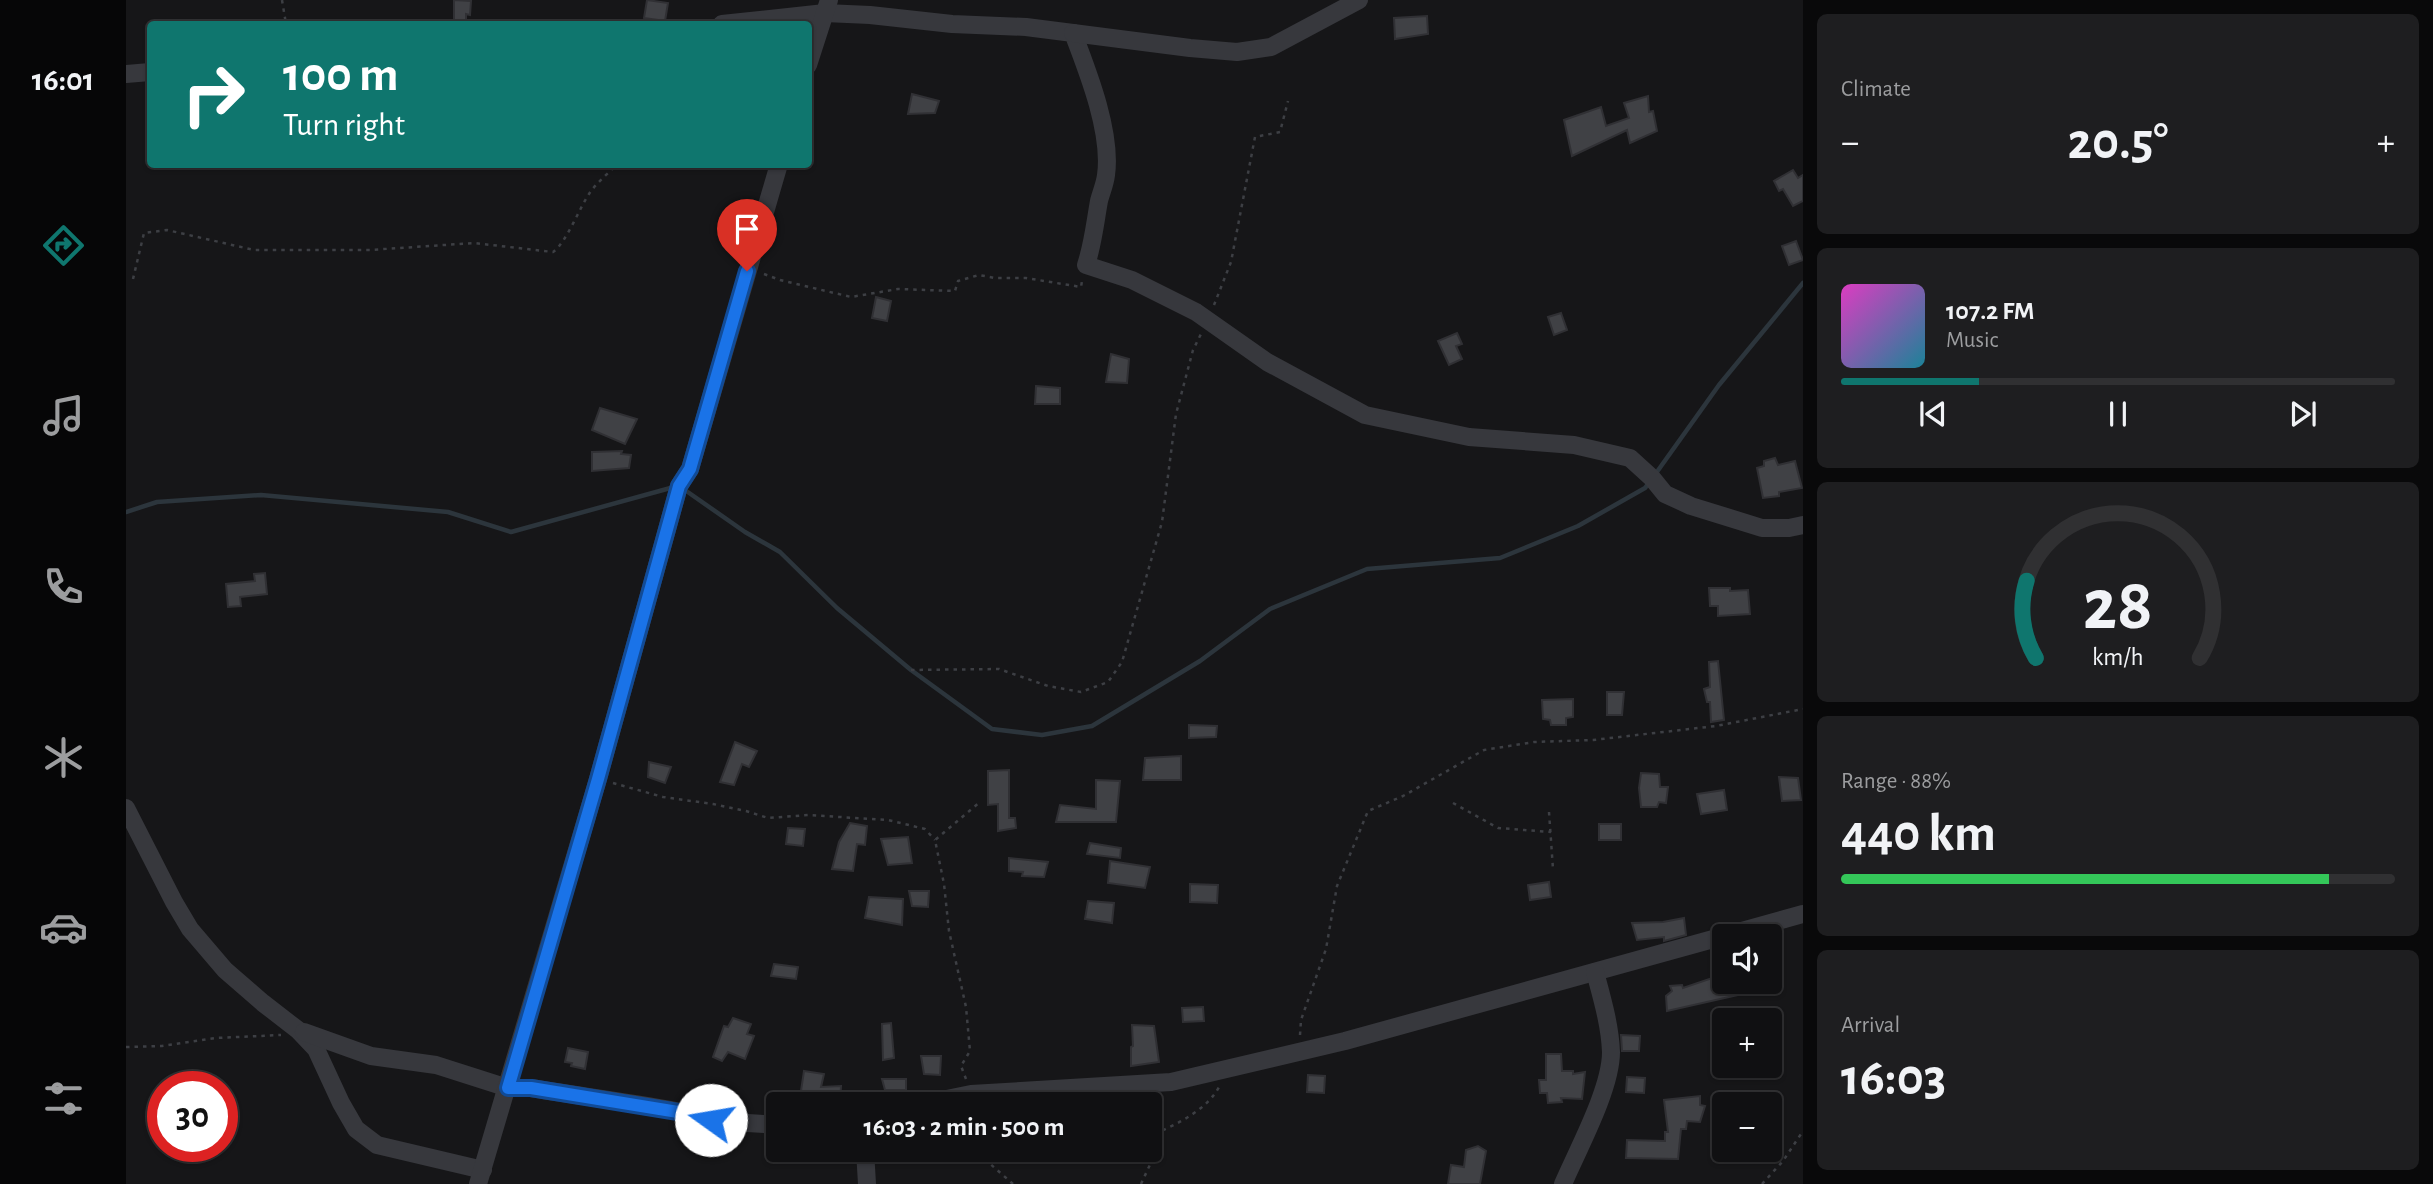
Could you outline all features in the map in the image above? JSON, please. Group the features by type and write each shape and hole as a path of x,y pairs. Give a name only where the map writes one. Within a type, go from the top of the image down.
{"street":[{"path":"741,21 827,7 870,15 952,24 1026,27 1237,52 1271,47 1359,0"},
{"path":"812,53 827,7"},
{"path":"1073,33 1097,101 1104,139 1106,173 1086,265 1132,280 1208,320 1267,362 1365,415 1469,436 1574,445 1630,458 1665,494 1691,506 1762,528 1803,525"},
{"path":"126,75 147,72"},
{"path":"126,808 190,929 225,970 301,1033 316,1049 356,1129 377,1145 480,1177 598,779 679,486 690,469 778,168"},
{"path":"1767,924 1803,914"},
{"path":"1004,1092 1171,1082 1299,1052 1712,939"},
{"path":"1563,1184 1593,1115 1611,1054 1606,1013 1595,972"},
{"path":"301,1033 371,1056 436,1065 508,1088 531,1088 678,1112 711,1120 766,1124"},
{"path":"866,1162 867,1184"}],"path":[{"path":"282,0 286,21"},
{"path":"911,670 999,669 1048,686 1081,692 1108,682 1122,662 1163,522 1176,414 1193,350 1231,262 1255,137 1280,132 1288,102"},
{"path":"133,279 144,233 167,230 254,250 370,250 474,243 553,252 561,247 570,225 592,190 613,168"},
{"path":"747,271 761,272 780,280 851,296 898,289 955,291 958,281 979,275 1026,278 1081,287 1086,265"},
{"path":"1299,1052 1301,1020 1326,950 1337,886 1368,811 1403,796 1484,750 1534,742 1593,740 1716,726 1803,709"},
{"path":"598,779 663,797 735,809 768,818 808,815 888,820 925,829 935,840 944,884 949,931 966,1007 970,1051 961,1066 970,1092"},
{"path":"935,840 980,802"},
{"path":"1453,803 1498,828 1551,832"},
{"path":"1549,812 1553,869"},
{"path":"126,1047 301,1033"},
{"path":"1141,1184 1154,1156 1159,1132 1185,1121 1216,1094 1222,1083"},
{"path":"1762,1184 1783,1161 1803,1131"},
{"path":"988,1162 1013,1184"}],"building":[{"path":"454,0 471,1 470,15 466,14 466,21 454,21"},
{"path":"647,0 668,3 665,21 644,18"},
{"path":"1427,16 1428,34 1395,39 1394,18"},
{"path":"912,94 939,101 935,113 908,114"},
{"path":"1648,96 1649,112 1653,111 1657,131 1630,143 1627,130 1572,156 1564,120 1601,107 1606,126 1629,118 1624,103"},
{"path":"1793,170 1798,178 1803,175 1803,201 1793,206 1783,189 1779,191 1774,181"},
{"path":"1796,241 1803,260 1789,265 1782,246"},
{"path":"876,297 891,301 887,321 872,318"},
{"path":"1561,313 1567,330 1554,335 1548,317"},
{"path":"1457,333 1462,344 1456,346 1462,359 1449,365 1438,341"},
{"path":"1111,354 1129,359 1127,383 1106,382"},
{"path":"1036,386 1060,388 1060,404 1035,404"},
{"path":"600,408 637,419 625,444 592,430"},
{"path":"622,451 621,454 631,455 629,468 592,471 592,452"},
{"path":"1775,458 1778,465 1795,461 1802,488 1763,498 1757,468 1764,466 1764,461"},
{"path":"265,573 267,594 240,597 241,606 228,607 226,584 255,581 254,574"},
{"path":"1709,588 1748,590 1750,614 1718,616 1718,606 1710,606"},
{"path":"1718,661 1724,720 1711,722 1710,702 1707,702 1704,689 1710,687 1709,662"},
{"path":"1607,692 1624,692 1622,715 1607,715"},
{"path":"1573,699 1573,717 1566,718 1566,725 1551,725 1550,720 1543,719 1542,700"},
{"path":"1189,725 1217,726 1216,737 1189,738"},
{"path":"735,742 757,751 749,767 742,764 734,785 720,782"},
{"path":"1181,756 1181,780 1143,780 1145,758"},
{"path":"649,762 671,767 665,783 648,777"},
{"path":"1009,770 1009,818 1015,818 1016,828 998,831 998,804 988,805 988,771"},
{"path":"1641,773 1659,774 1660,787 1668,787 1666,803 1659,802 1657,807 1641,807"},
{"path":"1779,777 1798,778 1801,800 1782,801"},
{"path":"1096,780 1120,781 1116,822 1056,822 1060,805 1096,809"},
{"path":"1724,790 1727,810 1701,814 1697,794"},
{"path":"850,823 867,826 865,845 857,844 853,871 832,869 839,842"},
{"path":"1599,824 1621,824 1621,840 1599,840"},
{"path":"788,828 805,829 803,846 786,844"},
{"path":"908,837 912,863 888,865 881,839"},
{"path":"1090,843 1121,848 1120,858 1087,854"},
{"path":"1009,858 1048,862 1044,877 1022,876 1023,872 1009,871"},
{"path":"1110,861 1150,867 1145,888 1108,883"},
{"path":"1549,882 1551,897 1530,900 1528,885"},
{"path":"1190,884 1218,885 1217,903 1190,902"},
{"path":"909,891 929,891 928,907 912,906"},
{"path":"869,897 903,899 902,925 865,918"},
{"path":"1088,901 1114,903 1112,923 1085,919"},
{"path":"1684,918 1686,935 1664,941 1664,937 1637,940 1632,923 1663,922"},
{"path":"774,964 798,967 796,979 771,976"},
{"path":"1712,978 1712,994 1738,995 1667,1011 1666,996 1672,991 1670,986 1682,985 1683,988"},
{"path":"1203,1007 1204,1021 1183,1022 1182,1008"},
{"path":"733,1018 751,1024 747,1034 754,1036 745,1059 728,1052 722,1061 713,1057 724,1026 728,1027"},
{"path":"891,1023 894,1058 883,1060 882,1024"},
{"path":"1132,1025 1154,1026 1159,1062 1131,1066"},
{"path":"1621,1035 1640,1036 1639,1051 1622,1051"},
{"path":"568,1048 588,1052 585,1069 565,1062"},
{"path":"1546,1054 1561,1054 1562,1071 1573,1071 1573,1074 1585,1072 1582,1099 1561,1098 1562,1102 1548,1103 1547,1093 1540,1093 1539,1080 1546,1080"},
{"path":"921,1056 941,1056 940,1075 924,1074"},
{"path":"804,1071 824,1074 821,1087 841,1086 841,1092 801,1092"},
{"path":"1308,1075 1325,1076 1324,1093 1307,1092"},
{"path":"1627,1077 1645,1078 1644,1093 1626,1092"},
{"path":"882,1079 906,1079 906,1090 885,1090"},
{"path":"1700,1096 1700,1105 1705,1106 1700,1122 1687,1121 1686,1129 1681,1129 1678,1159 1626,1158 1627,1140 1665,1141 1665,1132 1668,1132 1664,1100"},
{"path":"1478,1146 1486,1151 1480,1184 1448,1184 1451,1165 1464,1167 1466,1150"}],"waterway":[{"path":"1654,476 1719,385 1803,283"},
{"path":"682,488 745,532 780,552 837,608 911,670 992,729 1042,735 1092,726 1200,661 1270,609 1367,569 1500,558 1578,526 1645,488 1649,483"},
{"path":"126,512 157,502 261,495 448,512 511,532 674,487"}],"route":[{"path":"711,1120 678,1112 531,1088 508,1088 598,779 679,486 690,469 747,271"}]}
